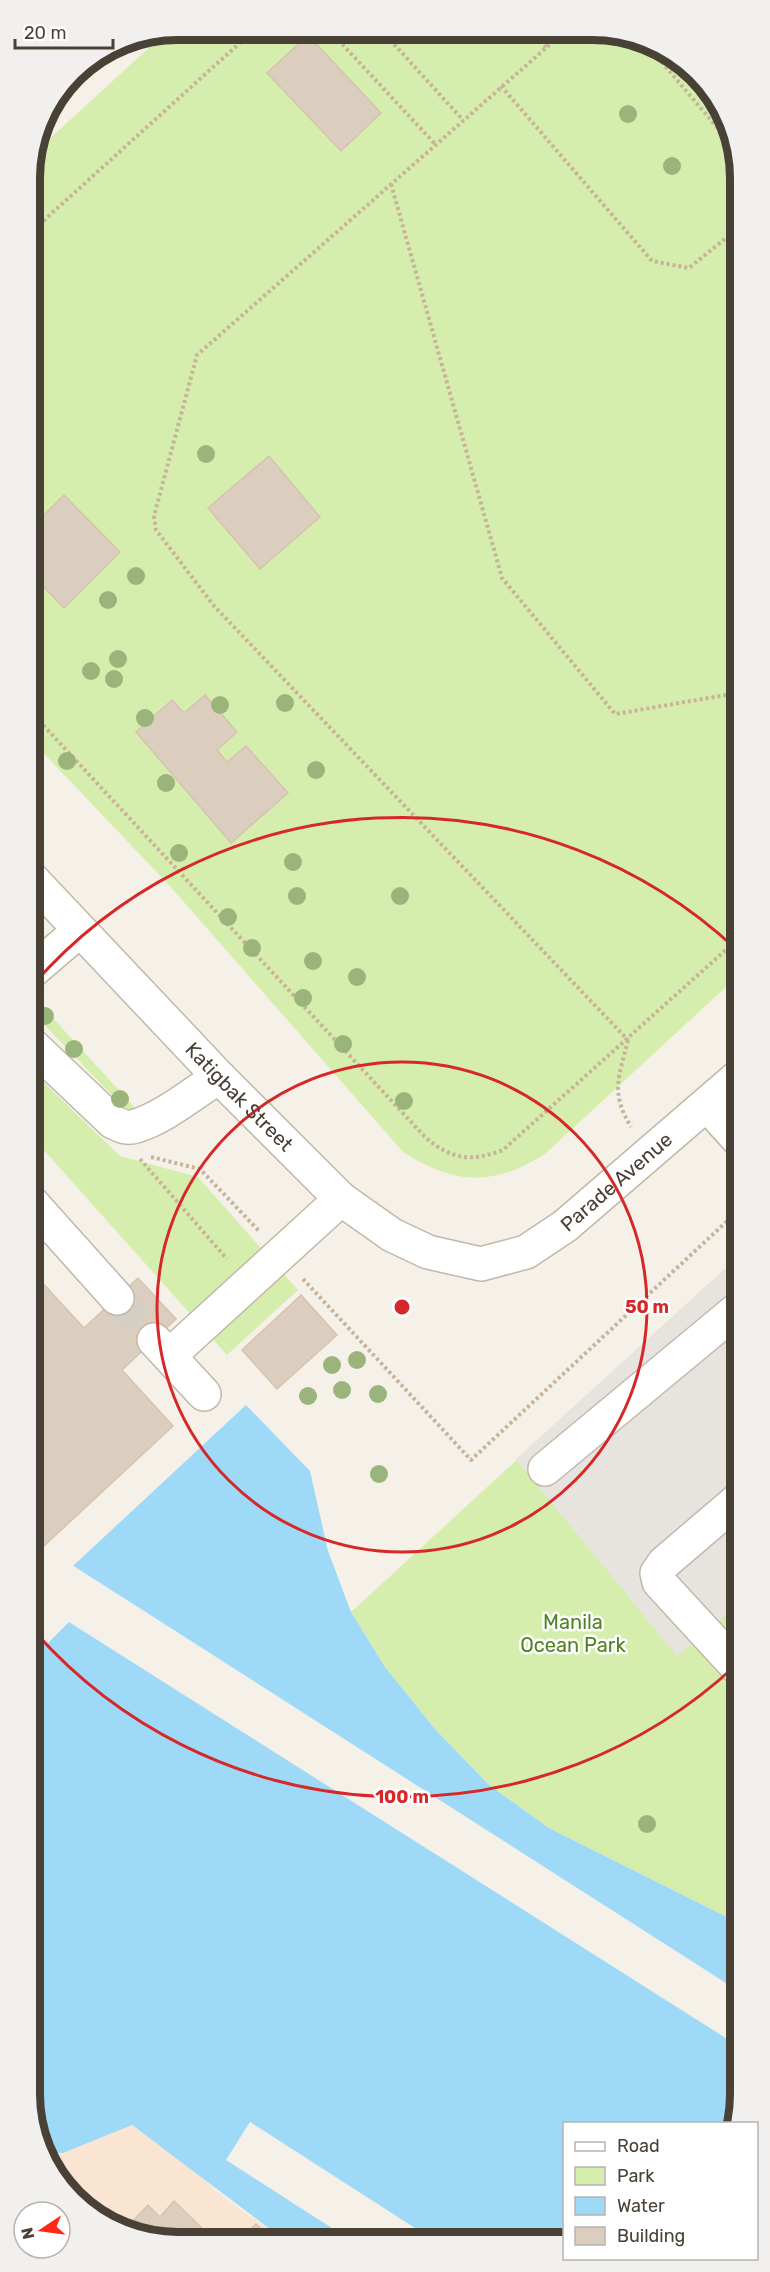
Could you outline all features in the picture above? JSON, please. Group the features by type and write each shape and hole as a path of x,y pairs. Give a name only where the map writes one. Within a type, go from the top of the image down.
{"street":[{"name":"Katigbak Street","path":"41,889 219,1077 341,1199 392,1235 419,1248 481,1264"},
{"path":"41,964 79,931"},
{"path":"41,1053 113,1122 122,1127 135,1126 154,1117 219,1077"},
{"name":"Parade Avenue","path":"481,1264 526,1252 565,1226 730,1085"},
{"path":"707,1105 730,1130"},
{"path":"204,1394 162,1348 248,1283 341,1199"},
{"path":"40,1212 117,1298"},
{"path":"545,1469 729,1316"},
{"path":"729,1506 664,1563 657,1573 659,1582 729,1658"}],"path":[{"path":"391,40 464,120"},
{"path":"540,40 546,47"},
{"path":"554,40 197,355 154,516 156,530 214,606 628,1040"},
{"path":"41,223 242,41"},
{"path":"339,41 436,145"},
{"path":"658,58 721,133"},
{"path":"501,86 652,261 689,268 730,235"},
{"path":"391,184 502,578 615,714 730,694"},
{"path":"41,722 426,1138 442,1151 462,1158 483,1158 503,1150 730,947"},
{"path":"628,1040 616,1089 623,1114 648,1156"},
{"path":"135,1154 248,1283"},
{"path":"471,1461 729,1218"}],"shaded area":[{"path":"729,1265 729,1612 677,1656 516,1459"},
{"path":"131,2125 186,2165 230,2202 273,2232 178,2232 151,2229 126,2221 94,2203 81,2191 69,2178 54,2153 63,2153"}],"green space":[{"path":"592,40 619,43 644,51 676,69 701,94 715,117 727,151 730,178 730,984 545,1154 526,1165 491,1177 474,1178 440,1171 403,1152 168,884 41,750 41,169 45,143 155,43 169,41"},
{"path":"41,1005 139,1112 133,1117 41,1021"},
{"path":"41,1079 120,1156 198,1177 298,1290 227,1355 40,1146"},
{"name":"Manila Ocean Park","path":"729,1265 729,1918 549,1828 489,1785 435,1729 385,1667 351,1612"}],"water":[{"path":"246,1405 310,1471 328,1551 351,1612 385,1667 435,1729 489,1785 549,1828 729,1918 729,2103 727,2122 563,2122 563,2232 274,2232 132,2125 63,2153 54,2153 43,2121 40,2094 40,1596"}],"pier":[{"path":"72,1565 729,1985 729,2040 69,1622 46,1645 40,1640 40,1596"},
{"path":"250,2122 421,2232 338,2232 226,2160"}],"building":[{"path":"302,41 313,41 381,113 341,151 267,73"},
{"path":"269,456 320,517 260,569 208,508"},
{"path":"64,495 120,552 64,608 41,584 41,518"},
{"path":"205,695 237,732 217,750 227,762 246,746 288,793 231,843 136,732 172,700 184,713"},
{"path":"138,1278 176,1319 122,1370 173,1426 40,1549 40,1281 84,1328"},
{"path":"301,1295 337,1335 277,1389 242,1350"},
{"path":"174,2201 206,2232 151,2229 131,2223 148,2205 160,2217"},
{"path":"256,2224 264,2232 248,2232"}],"tunnel":[{"path":"117,1298 154,1340"}]}
